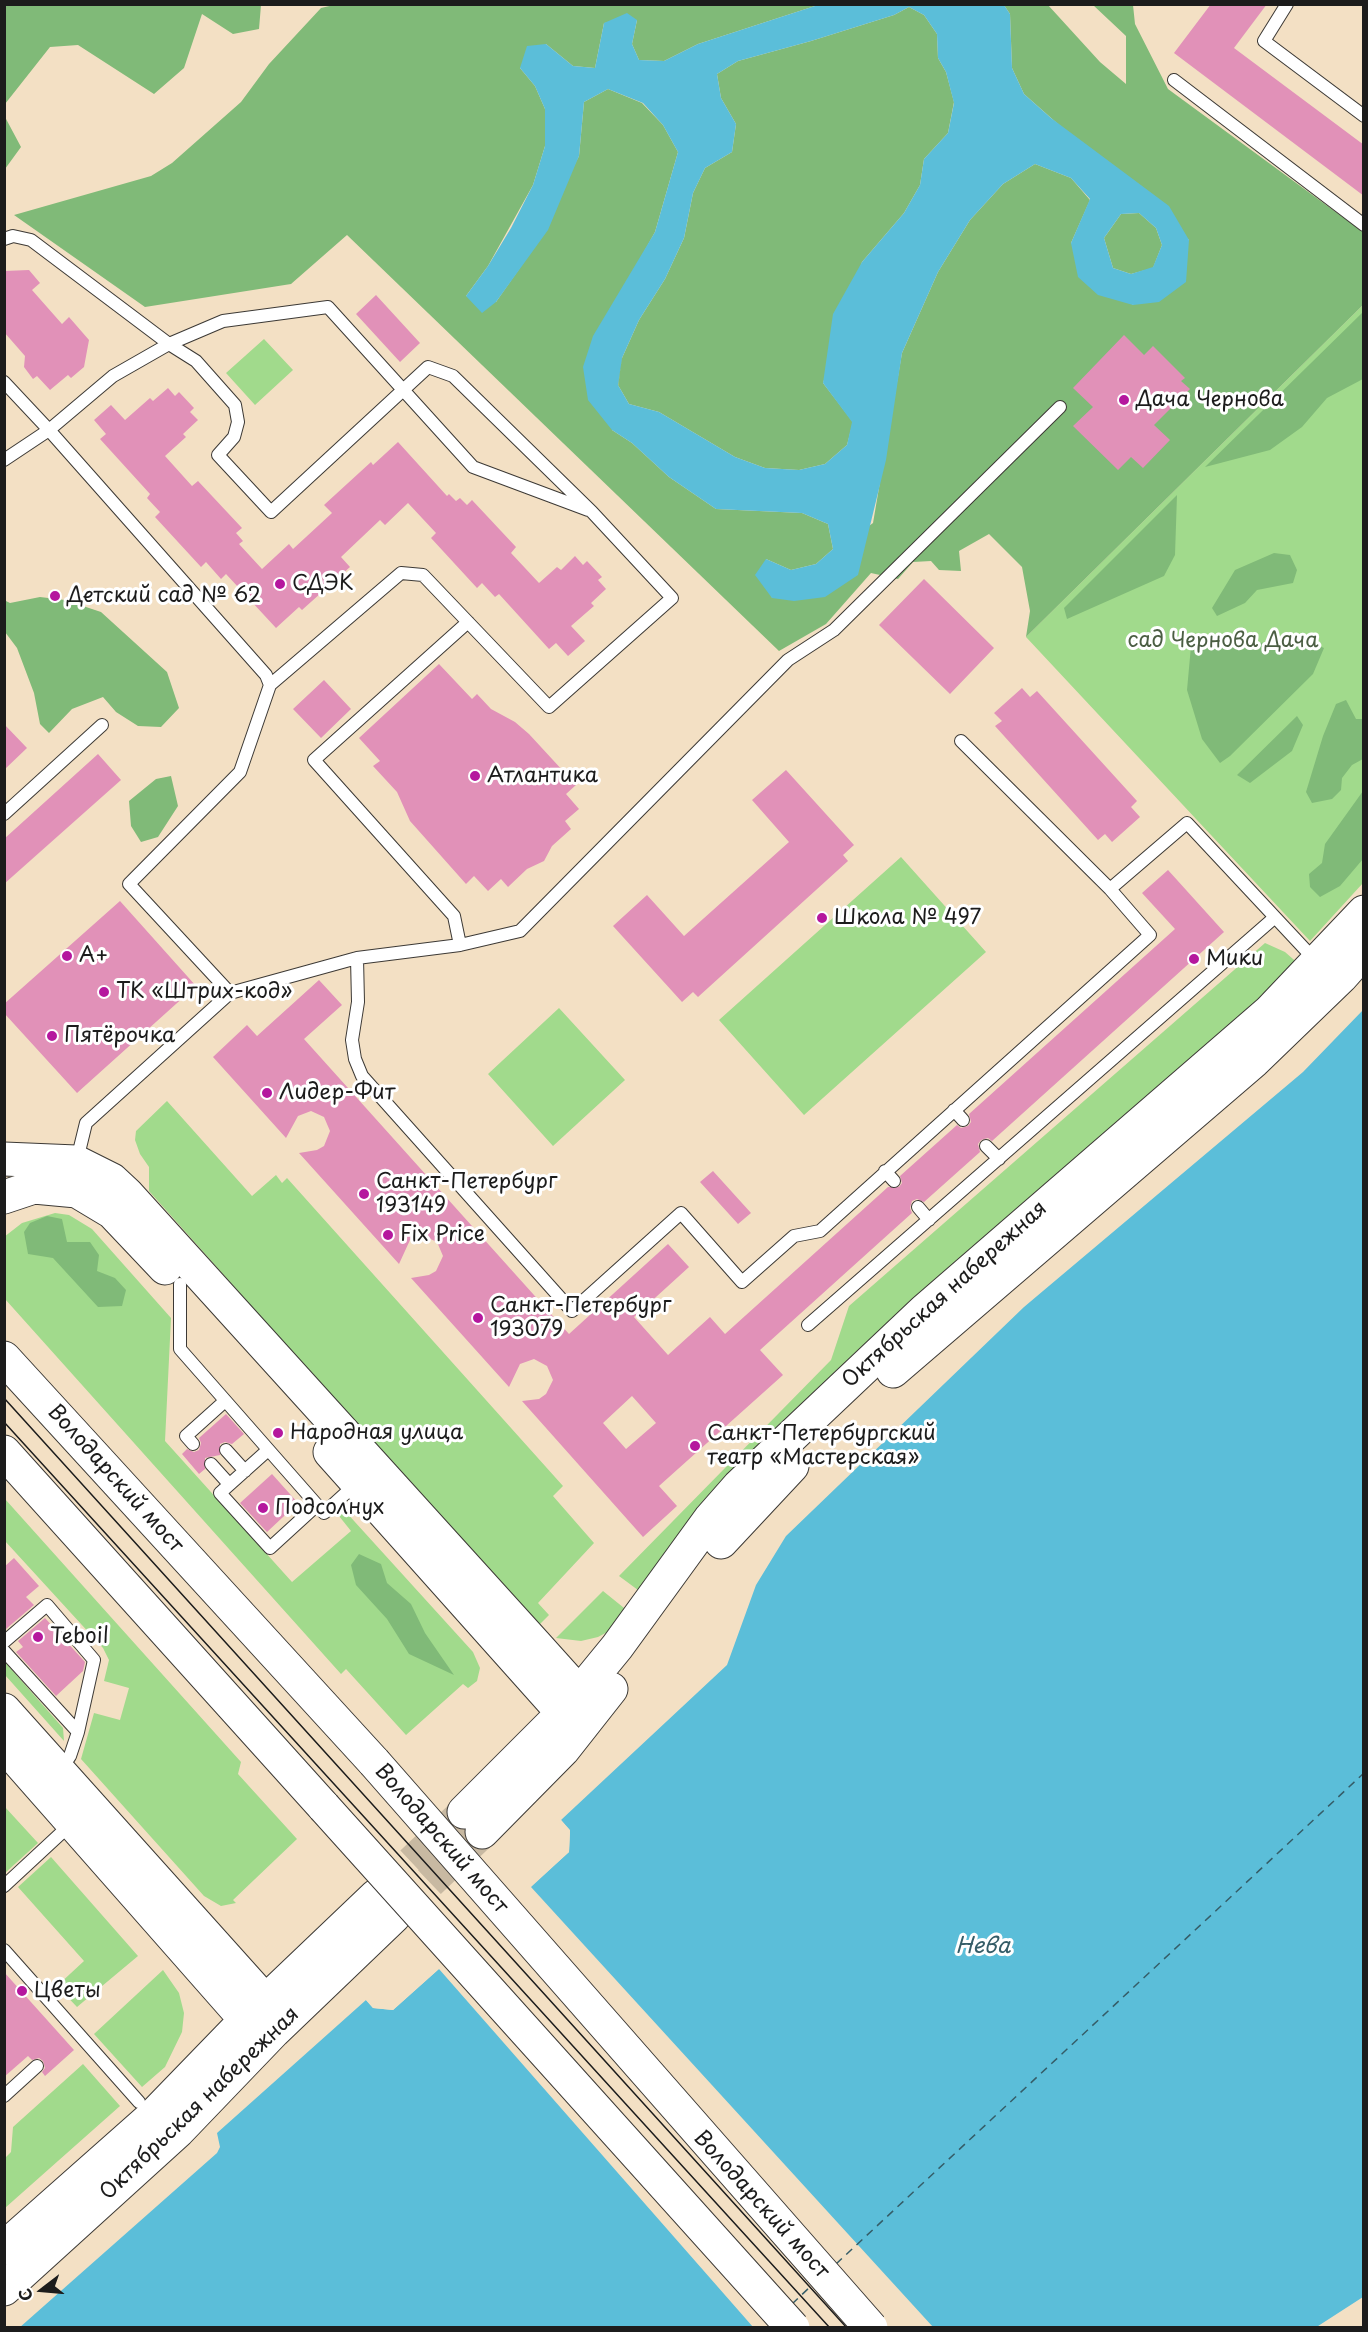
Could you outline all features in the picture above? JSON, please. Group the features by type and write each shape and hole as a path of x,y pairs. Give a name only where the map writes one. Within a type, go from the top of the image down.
{"main road":[{"name":"Октябрьская набережная","path":"473,1822 563,1750 578,1707 617,1647 710,1519 781,1445 924,1311 1269,1012 1364,912"},
{"name":"Октябрьская набережная","path":"578,1707 744,1515 796,1461 944,1324 1254,1061 1326,992 1364,951"},
{"path":"4,1159 76,1162 112,1180 128,1194 578,1707"},
{"path":"4,1197 34,1187 55,1187 86,1195 112,1212 358,1482 578,1707"},
{"name":"Володарский мост","path":"4,1358 374,1762 871,2328"},
{"path":"4,1452 793,2328"},
{"path":"4,1710 51,1780 262,2017"},
{"path":"4,1745 51,1780"},
{"name":"Октябрьская набережная","path":"4,2248 385,1906"},
{"name":"Октябрьская набережная","path":"4,2289 178,2131 262,2017"}],"lane":[{"path":"1287,4 1264,41 1364,116"},
{"path":"1174,80 1364,225"},
{"path":"4,238 13,236 31,240 169,344 196,361 235,405 238,422 234,437 218,455 271,512 428,367 453,376 592,512 672,598 549,707 423,575 400,573 270,685 240,772 129,884 230,993"},
{"path":"4,460 49,430 113,376 169,344 223,321 328,307 473,467 592,512"},
{"path":"4,382 266,675 270,685"},
{"path":"76,1162 86,1123 230,993 357,958 460,945 520,931 788,660 834,630 1060,408"},
{"path":"460,945 454,916 314,760 468,622"},
{"path":"4,814 102,725"},
{"path":"357,958 358,1002 352,1040 355,1059 362,1076 572,1311 681,1213 742,1282 794,1236 820,1231 1150,935 1110,889 961,741"},
{"path":"1110,889 1187,823 1274,918 1318,962"},
{"path":"808,1325 1274,918"},
{"path":"954,1110 963,1120"},
{"path":"986,1146 999,1159"},
{"path":"885,1171 894,1181"},
{"path":"918,1207 929,1220"},
{"path":"180,1284 180,1349 324,1513 358,1482"},
{"path":"193,1444 186,1436 205,1426 225,1401"},
{"path":"226,1450 245,1471"},
{"path":"268,1450 220,1492 270,1548 317,1505"},
{"path":"211,1464 229,1484"},
{"path":"4,1642 46,1605 94,1660 78,1732 70,1756 51,1780"},
{"path":"4,1651 78,1732"},
{"path":"4,1886 82,1814"},
{"path":"4,1950 139,2102"},
{"path":"66,2040 76,2030"},
{"path":"4,2096 38,2066"}],"green space":[{"path":"5,4 261,5 259,29 233,34 202,14 184,68 154,94 78,45 50,47 5,104"},
{"path":"338,4 818,5 698,44 664,61 639,60 632,44 637,20 604,23 595,68 573,66 546,44 520,68 535,86 545,109 545,146 533,185 488,266 466,296 496,302 519,269 579,156 584,102 608,89 642,103 663,125 678,152 655,232 634,270 612,430 632,443 669,477 716,509 802,513 828,524 833,549 816,564 791,570 766,559 772,598 873,523 902,353 938,272 970,220 1003,184 1035,164 1071,178 1090,200 1071,243 1133,305 1189,240 1024,94 1012,68 1010,14 1004,5 1048,5 1100,62 1126,84 1126,36 1093,5 1133,5 1135,24 1168,89 1363,232 1363,305 1026,637 1030,611 1022,567 989,534 959,551 961,571 939,570 931,561 913,562 898,579 871,573 826,624 779,651 347,235 291,284 145,307 14,215 151,176 172,163 241,102 269,64 321,8"},
{"path":"909,7 924,15 937,34 938,58 946,72 954,102 948,133 924,159 920,185 904,213 862,262 823,383 853,422 847,445 825,464 799,470 765,468 735,457 659,412 629,404 618,385 622,358 639,320 665,279 684,238 693,193 705,168 732,152 736,124 721,98 717,74 738,61 894,15"},
{"path":"5,117 21,147 4,169"},
{"path":"1139,213 1156,228 1162,245 1153,268 1131,274 1113,268 1104,238 1121,214"},
{"name":"сад Чернова Дача","path":"1363,305 1363,883 1310,941 1026,637"},
{"path":"1363,312 1363,379 1327,398 1302,427 1270,450 1205,467"},
{"path":"264,339 293,370 255,405 226,373"},
{"path":"1177,495 1175,555 1164,576 1067,619 1064,608"},
{"path":"1274,553 1290,555 1297,570 1293,583 1257,590 1245,603 1217,616 1212,608 1235,570"},
{"path":"40,597 65,600 101,612 167,672 179,708 161,727 138,726 116,712 103,697 72,709 49,733 40,724 34,693 17,648 5,632 4,600 10,603"},
{"path":"1219,641 1310,642 1324,648 1313,674 1230,756 1220,763 1202,739 1187,690 1191,646"},
{"path":"1346,700 1356,719 1363,719 1363,759 1352,765 1342,778 1341,790 1332,799 1312,803 1306,792 1323,736 1336,704"},
{"path":"1297,716 1303,725 1292,751 1250,783 1237,775"},
{"path":"171,776 178,806 158,837 141,842 131,826 129,801 156,779"},
{"path":"1363,791 1363,859 1340,886 1320,897 1310,887 1309,874 1322,863 1325,844"},
{"path":"901,857 986,952 804,1115 719,1020"},
{"path":"1265,943 1285,952 1301,966 642,1593 619,1576 831,1360 849,1306"},
{"path":"559,1008 625,1080 553,1146 488,1074"},
{"path":"167,1101 252,1196 276,1175 282,1183 287,1178 563,1486 553,1496 594,1543 538,1603 549,1615 537,1627 149,1191 149,1167 140,1154 135,1140 136,1131"},
{"path":"55,1213 69,1215 92,1229 171,1318 165,1441 292,1582 351,1531 339,1516 345,1511 473,1652 480,1668 477,1681 468,1688 463,1684 406,1735 346,1669 341,1674 5,1299 4,1237 22,1223"},
{"path":"47,1216 62,1219 67,1242 90,1242 99,1255 97,1271 115,1278 126,1290 122,1306 98,1307 53,1258 28,1254 24,1232 30,1223"},
{"path":"5,1499 241,1762 238,1774 297,1839 233,1900 236,1903 221,1906 204,1896 81,1759 94,1713 120,1720 129,1688 104,1681 109,1660 103,1648 5,1541"},
{"path":"359,1554 381,1564 387,1583 411,1604 425,1633 454,1675 409,1654 387,1619 356,1585 351,1565"},
{"path":"603,1591 629,1612 613,1629 598,1637 581,1641 556,1638"},
{"path":"5,1662 63,1728 64,1741 5,1675"},
{"path":"5,1807 38,1843 5,1873 4,1872"},
{"path":"51,1857 138,1956 77,2007 57,1986 84,1961 18,1887"},
{"path":"163,1970 179,1993 184,2013 182,2032 165,2067 142,2087 94,2034"},
{"path":"83,2064 120,2106 5,2208 5,2158 11,2152 13,2127"}],"water":[{"path":"818,5 1004,5 1010,14 1012,68 1024,94 1051,118 1169,206 1189,240 1186,282 1159,302 1133,305 1098,295 1078,277 1071,243 1090,199 1071,178 1035,164 1003,184 970,220 938,272 902,353 886,460 858,575 825,597 794,601 772,598 755,575 766,559 791,570 816,564 833,549 828,524 802,513 716,509 669,477 632,443 612,430 588,400 583,367 593,336 655,232 678,152 663,125 643,103 608,89 584,102 579,156 548,230 496,302 482,313 466,296 511,228 533,185 545,146 545,109 535,86 520,68 527,46 546,44 573,66 595,68 604,23 627,13 637,20 632,44 639,60 664,61 698,44","holes":["909,7 924,15 937,34 938,58 946,72 954,103 948,133 924,159 920,185 904,213 862,262 833,314 823,383 852,422 847,445 825,464 799,470 765,468 735,457 659,412 629,404 618,385 622,358 639,320 665,279 684,238 693,193 705,168 732,152 736,124 721,98 717,74 738,61 894,15","1139,213 1156,228 1162,245 1153,267 1131,274 1113,268 1104,238 1121,214"]},
{"name":"Нева","path":"1363,1010 1363,2297 1315,2328 19,2328 217,2153 220,2147 217,2133 366,2000 373,2008 393,2010 569,1852 570,1831 561,1820 727,1665 756,1585 786,1536 1024,1307 1303,1072"}],"pier":[{"path":"561,1820 570,1830 569,1852 531,1887 933,2327 753,2327 439,1969 393,2010 373,2008 366,2000 368,1998 375,2005 392,2007 566,1851 567,1832 559,1822"}],"building":[{"path":"1211,4 1267,4 1234,48 1364,145 1364,196 1174,53"},
{"path":"29,270 40,283 32,290 62,324 69,317 89,340 84,367 71,378 68,375 50,390 37,376 33,379 24,367 25,356 4,332 4,271"},
{"path":"376,295 420,343 400,362 356,314"},
{"name":"Дача Чернова","path":"1124,335 1144,355 1153,346 1185,378 1181,381 1190,389 1154,425 1170,440 1143,468 1131,457 1118,470 1073,426 1093,407 1073,388"},
{"path":"168,388 175,396 179,392 194,408 190,412 198,420 183,434 186,437 165,456 192,486 198,481 242,528 236,533 243,541 239,544 262,569 289,544 293,549 332,513 324,505 371,462 373,465 398,442 447,496 449,494 456,501 460,498 467,505 472,500 516,547 511,553 539,583 557,567 561,570 575,556 583,565 587,561 602,577 598,580 606,589 591,603 594,606 571,626 585,641 568,656 556,643 549,649 499,594 495,597 482,583 477,588 431,538 436,533 408,503 385,525 380,520 341,557 350,567 302,610 299,607 276,628 226,574 221,579 206,562 201,567 155,517 160,512 147,498 150,494 100,439 106,434 94,420 111,405 125,420 150,398 153,401"},
{"path":"924,579 994,648 950,694 879,625"},
{"name":"Атлантика","path":"439,664 472,699 477,694 491,709 515,722 529,734 576,785 566,794 579,809 565,821 571,829 552,846 544,861 527,869 508,887 501,879 488,891 474,876 466,884 410,821 397,792 373,766 380,761 359,738"},
{"path":"324,680 351,709 321,738 293,709"},
{"path":"1022,688 1030,697 1037,691 1137,801 1131,807 1140,817 1112,842 1105,834 1098,840 995,726 1002,721 994,713"},
{"path":"4,724 27,748 4,770"},
{"path":"98,754 121,780 4,884 4,839"},
{"path":"786,770 854,845 843,855 848,861 698,997 693,992 682,1002 613,926 647,895 684,936 789,842 752,800"},
{"path":"1168,870 1224,932 992,1141 988,1138 981,1140 978,1144 980,1152 924,1202 917,1199 912,1201 910,1208 912,1213 760,1350 783,1375 659,1486 677,1506 643,1537 522,1401 539,1399 546,1394 553,1380 547,1366 534,1359 520,1364 509,1387 411,1278 429,1275 436,1271 443,1256 437,1242 424,1236 410,1240 399,1264 299,1153 317,1150 324,1146 330,1131 324,1117 311,1111 298,1116 286,1138 213,1057 247,1025 257,1036 319,980 342,1005 304,1039 569,1334 668,1244 689,1267 634,1317 668,1355 710,1317 725,1334 888,1187 899,1187 902,1183 900,1176 957,1125 961,1128 968,1126 971,1122 969,1114 1175,929 1142,893","holes":["632,1396 656,1423 626,1449 603,1423"]},
{"name":"ТК «Штрих-код»","path":"120,901 196,986 77,1093 4,1013 4,1004"},
{"path":"713,1171 751,1213 738,1224 700,1182"},
{"path":"226,1414 244,1434 232,1444 225,1442 220,1444 220,1455 205,1458 205,1469 199,1474 182,1454 187,1449 194,1452 199,1450 201,1443 199,1438"},
{"path":"272,1474 298,1503 267,1532 240,1503"},
{"path":"14,1558 39,1586 26,1597 34,1605 6,1629 4,1567"},
{"path":"45,1618 85,1662 83,1671 56,1696 16,1652 23,1647 18,1641"},
{"path":"4,1972 74,2050 45,2076 42,2072 45,2068 43,2061 39,2058 32,2060 28,2056 4,2077"}],"ferry route":[{"path":"836,2264 1364,1773"},
{"path":"792,2304 812,2285"}],"tunnel":[{"path":"376,1896 461,1816"},
{"path":"394,1916 482,1832"}],"tram line":[{"path":"4,1398 847,2328"},
{"path":"4,1422 830,2328"}],"place":[{"name":"Дача Чернова","path":"1124,400"},
{"name":"СДЭК","path":"280,584"},
{"name":"Детский сад № 62","path":"55,596"},
{"name":"Атлантика","path":"475,776"},
{"name":"Школа № 497","path":"822,918"},
{"name":"А+","path":"67,956"},
{"name":"Мики","path":"1194,959"},
{"name":"ТК «Штрих-код»","path":"104,992"},
{"name":"Пятёрочка","path":"52,1036"},
{"name":"Лидер-Фит","path":"267,1093"},
{"name":"Санкт-Петербург 193149","path":"364,1194"},
{"name":"Fix Price","path":"388,1235"},
{"name":"Санкт-Петербург 193079","path":"478,1318"},
{"name":"Народная улица","path":"278,1433"},
{"name":"Санкт-Петербургский театр «Мастерская»","path":"695,1446"},
{"name":"Подсолнух","path":"263,1508"},
{"name":"Teboil","path":"38,1637"},
{"name":"Цветы","path":"22,1991"}]}
